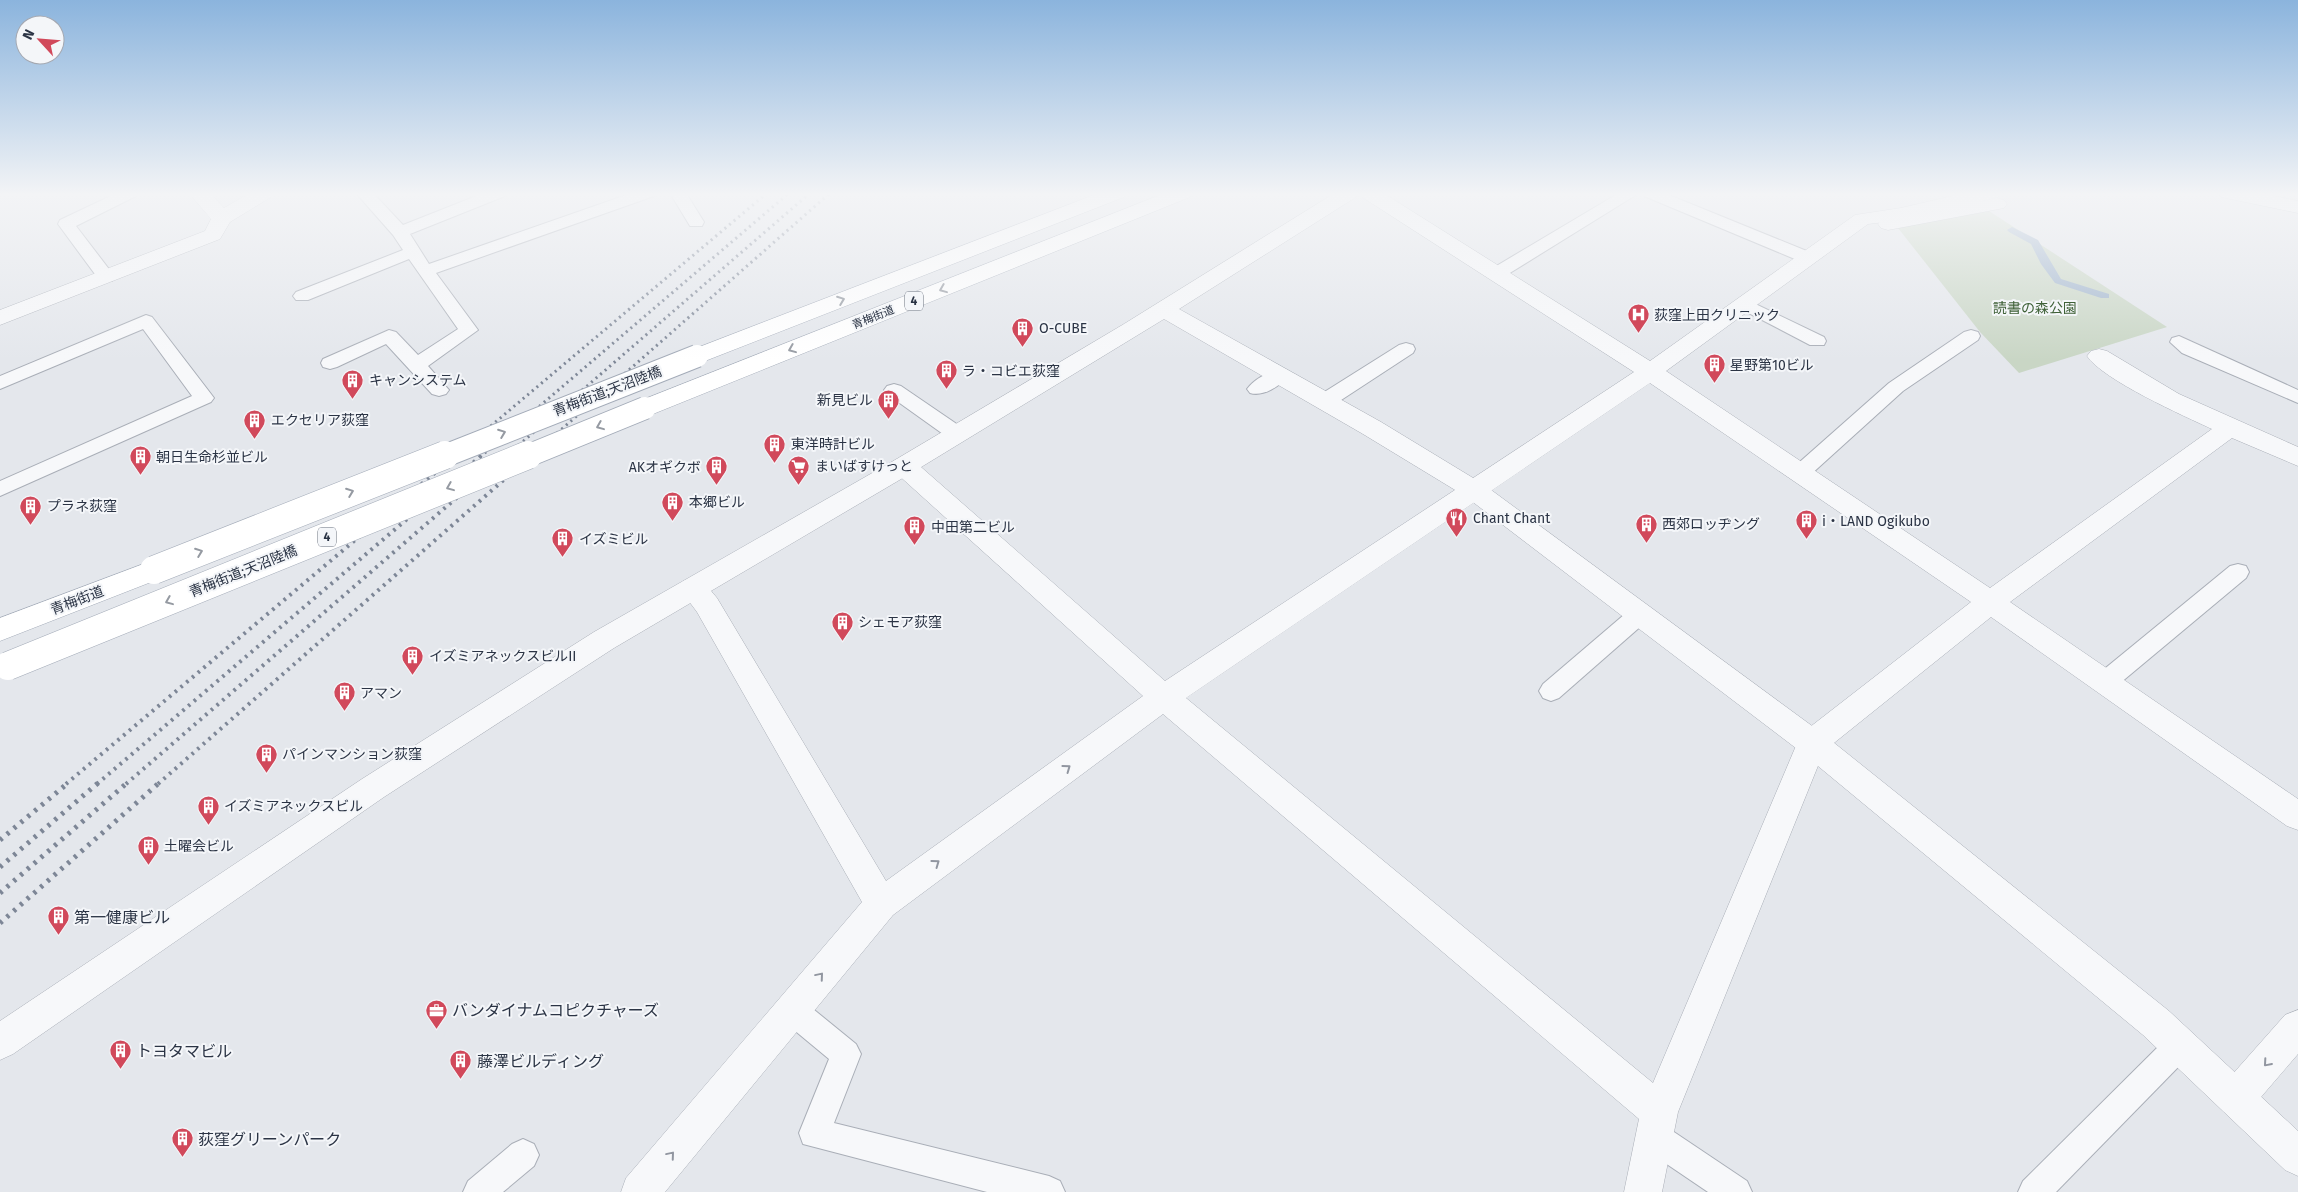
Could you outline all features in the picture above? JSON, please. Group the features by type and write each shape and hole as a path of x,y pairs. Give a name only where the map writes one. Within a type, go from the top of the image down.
{"main road":[{"name":"青梅街道","path":"698,356 975,249"},
{"name":"青梅街道","path":"645,408 1044,249"},
{"name":"青梅街道;天沼陸橋","path":"154,570 698,356"},
{"name":"青梅街道;天沼陸橋","path":"4,668 645,408"},
{"name":"青梅街道","path":"0,630 154,570"}],"street":[{"path":"0,318 178,249"},
{"path":"0,1042 373,788 604,640 904,466 1260,249"},
{"path":"1461,249 1499,272 1801,472 2298,816"},
{"path":"640,1192 881,904 1164,697 1650,372 1821,249"},
{"path":"1163,309 1325,401 1474,490 1812,742 2156,1023 2298,1157"},
{"path":"2099,356 2127,377 2230,428 2298,457"},
{"path":"1643,1192 1656,1125 1812,742 1990,602 2230,428"},
{"path":"904,466 1164,697 1656,1125"},
{"path":"693,588 707,605 881,904"},
{"path":"2236,1098 2298,1028"}],"lane":[{"path":"85,249 106,277"},
{"path":"410,249 468,330 416,365"},
{"path":"425,271 489,249"},
{"path":"1499,272 1538,249"},
{"path":"1785,249 1808,258"},
{"path":"302,296 412,252"},
{"path":"1745,304 1817,341"},
{"path":"0,383 146,321 204,398 0,489"},
{"path":"330,363 389,336 439,390"},
{"path":"1801,472 1896,387 1971,336"},
{"path":"2179,342 2189,349 2298,397"},
{"path":"1325,401 1406,349"},
{"path":"1257,390 1278,375"},
{"path":"894,390 957,434"},
{"path":"2105,682 2238,572"},
{"path":"1550,691 1640,614"},
{"path":"792,1010 846,1054 814,1133 1049,1192"},
{"path":"2034,1192 2179,1046"},
{"path":"1656,1125 1736,1192"},
{"path":"479,1192 523,1155"}],"green space":[{"name":"読書の森公園","path":"1914,249 2047,249 2167,327 2019,373 1980,332"}],"waterway":[{"path":"2038,249 2058,281 2105,296"}],"railway":[{"path":"454,457 701,249"},
{"path":"480,457 724,249"},
{"path":"505,457 746,249"},
{"path":"530,457 767,249"},
{"path":"66,784 456,455"},
{"path":"97,784 482,455"},
{"path":"126,784 506,455"},
{"path":"158,784 532,455"},
{"path":"0,840 68,783"},
{"path":"0,867 98,783"},
{"path":"0,893 127,783"},
{"path":"0,923 159,783"}],"place":[{"name":"荻窪上田クリニック","path":"1638,334"},
{"name":"O-CUBE","path":"1023,347"},
{"name":"星野第10ビル","path":"1714,384"},
{"name":"ラ・コビエ荻窪","path":"946,390"},
{"name":"キャンシステム","path":"353,399"},
{"name":"新見ビル","path":"889,419"},
{"name":"エクセリア荻窪","path":"255,439"},
{"name":"東洋時計ビル","path":"775,463"},
{"name":"朝日生命杉並ビル","path":"140,476"},
{"name":"まいばすけっと","path":"799,485"},
{"name":"AKオギクボ","path":"717,486"},
{"name":"本郷ビル","path":"673,521"},
{"name":"プラネ荻窪","path":"31,525"},
{"name":"Chant Chant","path":"1457,537"},
{"name":"i・LAND Ogikubo","path":"1806,540"},
{"name":"西郊ロッヂング","path":"1646,543"},
{"name":"中田第二ビル","path":"915,546"},
{"name":"イズミビル","path":"563,558"},
{"name":"シェモア荻窪","path":"842,641"},
{"name":"イズミアネックスビルII","path":"413,675"},
{"name":"アマン","path":"344,712"},
{"name":"パインマンション荻窪","path":"266,773"},
{"name":"イズミアネックスビル","path":"208,825"},
{"name":"土曜会ビル","path":"148,865"},
{"name":"第一健康ビル","path":"58,936"},
{"name":"バンダイナムコピクチャーズ","path":"436,1029"},
{"name":"トヨタマビル","path":"120,1070"},
{"name":"藤澤ビルディング","path":"461,1080"},
{"name":"荻窪グリーンパーク","path":"182,1158"}]}
